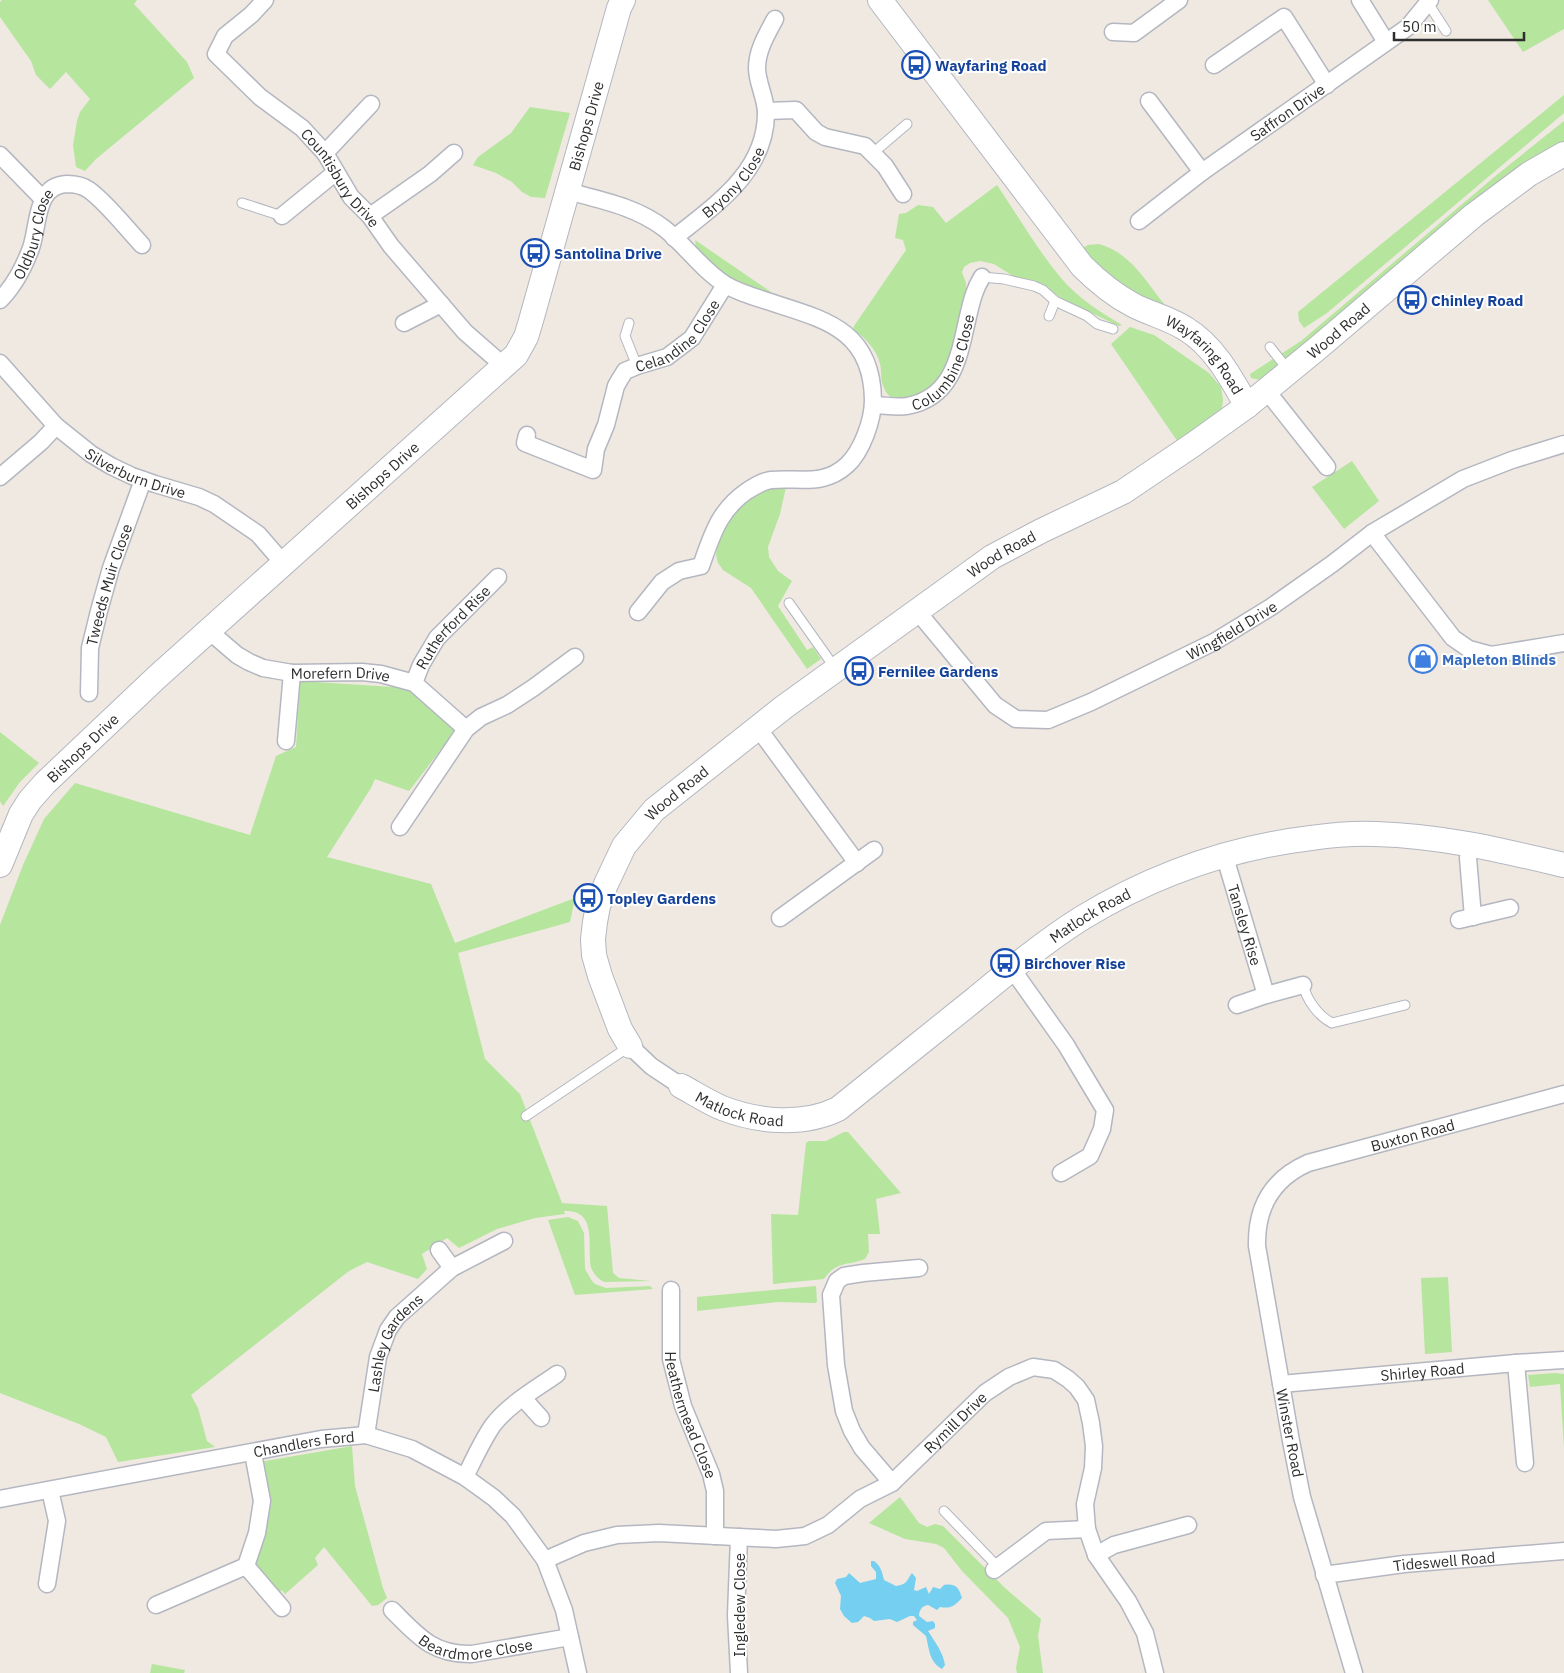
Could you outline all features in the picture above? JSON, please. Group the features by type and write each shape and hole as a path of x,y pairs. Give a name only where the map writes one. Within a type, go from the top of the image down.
{"street":[{"name":"Countisbury Drive","path":"265,0 251,15 225,36 216,54 260,97 302,128 325,153 351,197 370,216 391,246 465,332 504,366"},
{"name":"Bishops Drive","path":"2,854 21,814 45,783 157,677 516,355 526,337 619,8 623,0"},
{"name":"Wayfaring Road","path":"880,0 1082,266 1095,279 1124,300 1185,328 1203,343 1233,382 1247,406"},
{"path":"1113,32 1134,33 1179,0"},
{"path":"1361,2 1386,42"},
{"name":"Saffron Drive","path":"1139,221 1202,172 1408,27 1429,2"},
{"path":"1214,65 1284,17 1327,85"},
{"name":"Bryony Close","path":"674,238 719,201 745,175 754,160 765,125 766,111 757,69 761,45 775,19"},
{"path":"1149,101 1202,172"},
{"path":"325,153 372,104"},
{"path":"766,111 796,110 816,132 825,137 865,146 885,166 904,194"},
{"path":"370,216 430,174 454,152"},
{"name":"Wood Road","path":"630,1046 620,1030 600,976 594,955 593,939 598,906 606,884 624,846 654,810 784,707 992,557 1123,492 1247,406 1474,215 1529,174 1564,154"},
{"path":"0,155 42,198"},
{"path":"282,216 336,172"},
{"name":"Oldbury Close","path":"0,300 10,291 32,247 42,198 49,190 60,184 74,184 87,188 98,197 142,245"},
{"path":"567,191 634,211 652,220 725,285 749,296 826,321 844,332 858,347 868,365 873,405 861,445 847,465 834,474 818,480 771,480 760,483 739,497 717,523 701,566 679,571 662,582 638,612"},
{"name":"Columbine Close","path":"873,405 905,407 930,397 942,386 953,371 959,356 974,293 982,277"},
{"name":"Celandine Close","path":"527,435 525,443 593,470 596,449 606,425 616,386 625,371 667,357 692,338 725,285"},
{"path":"404,323 441,304"},
{"name":"Silverburn Drive","path":"0,363 56,426 91,454 111,466 144,480 199,497 214,504 258,534 284,564"},
{"path":"1266,390 1326,467"},
{"path":"0,477 56,426"},
{"name":"Wingfield Drive","path":"917,611 995,706 1016,719 1048,720 1091,702 1214,642 1271,608 1372,533 1463,479 1512,460 1564,444"},
{"name":"Tweeds Muir Close","path":"89,693 90,648 98,611 114,559 144,480"},
{"path":"1372,533 1452,638 1469,649 1491,655 1564,643"},
{"name":"Rutherford Rise","path":"414,683 421,665 437,638 498,577"},
{"name":"Morefern Drive","path":"209,631 249,662 263,668 292,673 362,672 382,674 414,683 466,729"},
{"path":"400,827 466,729 481,717 507,705 533,688 575,657"},
{"path":"286,741 292,673"},
{"path":"758,728 857,863"},
{"name":"Matlock Road","path":"630,1046 650,1066 681,1086 722,1107 755,1117 784,1120 808,1119 823,1116 838,1109 1012,969 1082,919 1127,894 1184,868 1224,854 1268,844 1343,834 1404,835 1471,843 1564,865"},
{"path":"1471,843 1468,858 1466,918 1510,908"},
{"path":"780,918 874,850"},
{"name":"Tansley Rise","path":"1224,854 1266,995"},
{"path":"1012,969 1066,1045 1105,1110 1102,1129 1090,1156 1061,1173"},
{"path":"1237,1006 1266,995 1303,985"},
{"name":"Buxton Road","path":"1271,1192 1294,1170 1308,1163 1564,1094"},
{"name":"Winster Road","path":"1271,1192 1260,1213 1257,1229 1257,1246 1302,1497 1354,1673"},
{"name":"Lashley Gardens","path":"366,1435 378,1357 388,1330 397,1317 452,1268 504,1241"},
{"path":"439,1250 452,1268"},
{"path":"892,1483 862,1448 852,1431 844,1411 836,1365 831,1295 837,1281 844,1276 863,1272 919,1268"},
{"name":"Heathermead Close","path":"671,1290 671,1359 682,1406 711,1474 715,1491 715,1536"},
{"name":"Shirley Road","path":"1281,1384 1564,1360"},
{"path":"1516,1363 1525,1463"},
{"name":"Rymill Drive","path":"545,1560 584,1544 617,1535 643,1533 776,1539 805,1536 828,1524 860,1499 892,1483 985,1393 1009,1376 1033,1367 1054,1370 1077,1387 1086,1400 1094,1446 1093,1468 1085,1504 1087,1529 1096,1556 1128,1601 1145,1632 1155,1673"},
{"path":"465,1477 494,1424 523,1398 557,1374"},
{"path":"523,1398 541,1418"},
{"name":"Chandlers Ford","path":"0,1499 322,1439 366,1435 412,1449 465,1477 494,1498 513,1516 545,1560 564,1610 578,1673"},
{"path":"156,1605 246,1566 257,1532 262,1501 253,1453"},
{"path":"47,1584 58,1521 50,1490"},
{"path":"1096,1556 1114,1545 1188,1525"},
{"path":"996,1569 1046,1531 1087,1529"},
{"name":"Ingledew Close","path":"739,1537 736,1615 739,1673"},
{"name":"Tideswell Road","path":"1324,1575 1404,1564 1564,1551"},
{"path":"246,1566 282,1608"},
{"name":"Beardmore Close","path":"392,1610 419,1638 434,1647 458,1654 472,1654 570,1637"}],"lane":[{"path":"1429,2 1446,31"},
{"path":"873,153 907,124"},
{"path":"242,203 282,216"},
{"path":"982,277 1004,279 1034,286 1043,290 1055,301 1078,311 1093,324 1113,329"},
{"path":"1049,316 1055,301"},
{"path":"629,323 625,336 637,366"},
{"path":"1270,347 1290,371"},
{"path":"789,603 836,669"},
{"path":"1303,985 1305,994 1311,1004 1327,1021 1332,1023 1405,1004"},
{"path":"526,1116 630,1046"},
{"path":"944,1511 996,1569"}],"green space":[{"path":"2,0 137,0 134,4 187,62 194,78 96,159 85,171 76,167 73,145 80,112 90,99 66,72 50,89 36,75 31,61 0,17 0,2"},
{"path":"1488,0 1564,0 1564,29 1523,52"},
{"path":"1564,95 1564,113 1327,313 1304,328 1299,321 1298,312"},
{"path":"530,107 570,113 545,198 531,197 522,192 512,182 496,173 473,165 478,157 511,133"},
{"path":"1564,121 1564,144 1265,381 1251,378 1250,374 1301,341 1493,178"},
{"path":"997,185 1061,278 1082,298 1122,325 1119,326 1062,299 1043,284 1013,276 994,264 980,261 970,263 964,267 962,272 966,283 966,295 952,357 931,388 914,397 894,400 887,393 883,385 880,364 876,354 866,340 853,330 906,250 903,240 895,238 899,214 906,213 918,205 933,207 946,223"},
{"path":"695,240 771,292 771,296 732,281 710,263 696,247"},
{"path":"1099,244 1110,248 1129,261 1165,305 1162,308 1123,293 1081,249 1088,245"},
{"path":"1130,327 1154,335 1209,373 1221,387 1223,400 1221,415 1182,448 1111,344"},
{"path":"1352,461 1379,501 1344,529 1312,487"},
{"path":"786,487 780,514 768,547 769,557 778,571 792,581 778,606 807,650 813,647 821,659 807,669 751,588 723,570 718,563 716,555 718,540 724,524 742,504 764,490"},
{"path":"300,681 408,688 456,730 409,791 375,779 327,857 431,884 455,943 575,898 570,922 458,953 485,1059 520,1094 562,1203 607,1206 613,1273 619,1278 651,1281 604,1282 600,1279 594,1274 591,1267 589,1230 586,1222 582,1216 575,1212 564,1211 565,1214 535,1218 497,1229 459,1248 447,1238 422,1254 427,1269 418,1279 367,1262 349,1271 191,1395 198,1408 207,1441 215,1447 118,1462 106,1437 79,1424 0,1393 0,925 23,865 44,819 75,783 250,835 276,756 296,747"},
{"path":"0,732 39,763 20,782 3,806 0,801"},
{"path":"844,1132 848,1132 901,1193 876,1199 880,1234 868,1234 869,1252 865,1259 833,1269 824,1279 773,1284 771,1214 798,1215 806,1143 809,1141 826,1141"},
{"path":"568,1217 578,1221 584,1233 585,1269 595,1284 606,1288 650,1286 653,1289 575,1295 548,1220"},
{"path":"1448,1277 1452,1352 1425,1354 1421,1278"},
{"path":"816,1286 817,1302 815,1303 778,1302 697,1311 697,1297"},
{"path":"1564,1374 1564,1448 1560,1384 1530,1387 1528,1375"},
{"path":"352,1446 355,1486 387,1598 378,1605 372,1606 324,1547 315,1558 318,1565 285,1594 282,1590 278,1594 255,1565 260,1462"},
{"path":"900,1497 919,1523 927,1527 935,1524 943,1526 1005,1588 1041,1619 1038,1636 1043,1673 1017,1673 1016,1668 1020,1647 1008,1618 962,1571 944,1548 936,1544 905,1539 869,1523"},
{"path":"152,1664 185,1670 184,1673 150,1673"}],"water":[{"path":"871,1561 874,1561 880,1567 884,1580 896,1586 905,1583 912,1573 916,1578 914,1590 917,1591 926,1587 929,1594 933,1587 940,1589 944,1585 954,1586 958,1589 962,1598 954,1605 947,1608 940,1607 937,1610 928,1605 921,1609 919,1614 927,1622 933,1621 935,1624 935,1628 928,1631 942,1656 945,1665 942,1669 932,1659 926,1636 913,1625 913,1622 917,1620 914,1616 897,1622 890,1619 874,1621 864,1616 858,1622 852,1623 844,1616 840,1609 841,1596 835,1583 837,1579 846,1577 849,1573 860,1583 876,1579 876,1572 871,1566"}],"place":[{"name":"Wayfaring Road","path":"916,65"},
{"name":"Santolina Drive","path":"535,253"},
{"name":"Chinley Road","path":"1412,300"},
{"name":"Mapleton Blinds","path":"1423,659"},
{"name":"Fernilee Gardens","path":"859,671"},
{"name":"Topley Gardens","path":"588,898"},
{"name":"Birchover Rise","path":"1005,963"}]}
